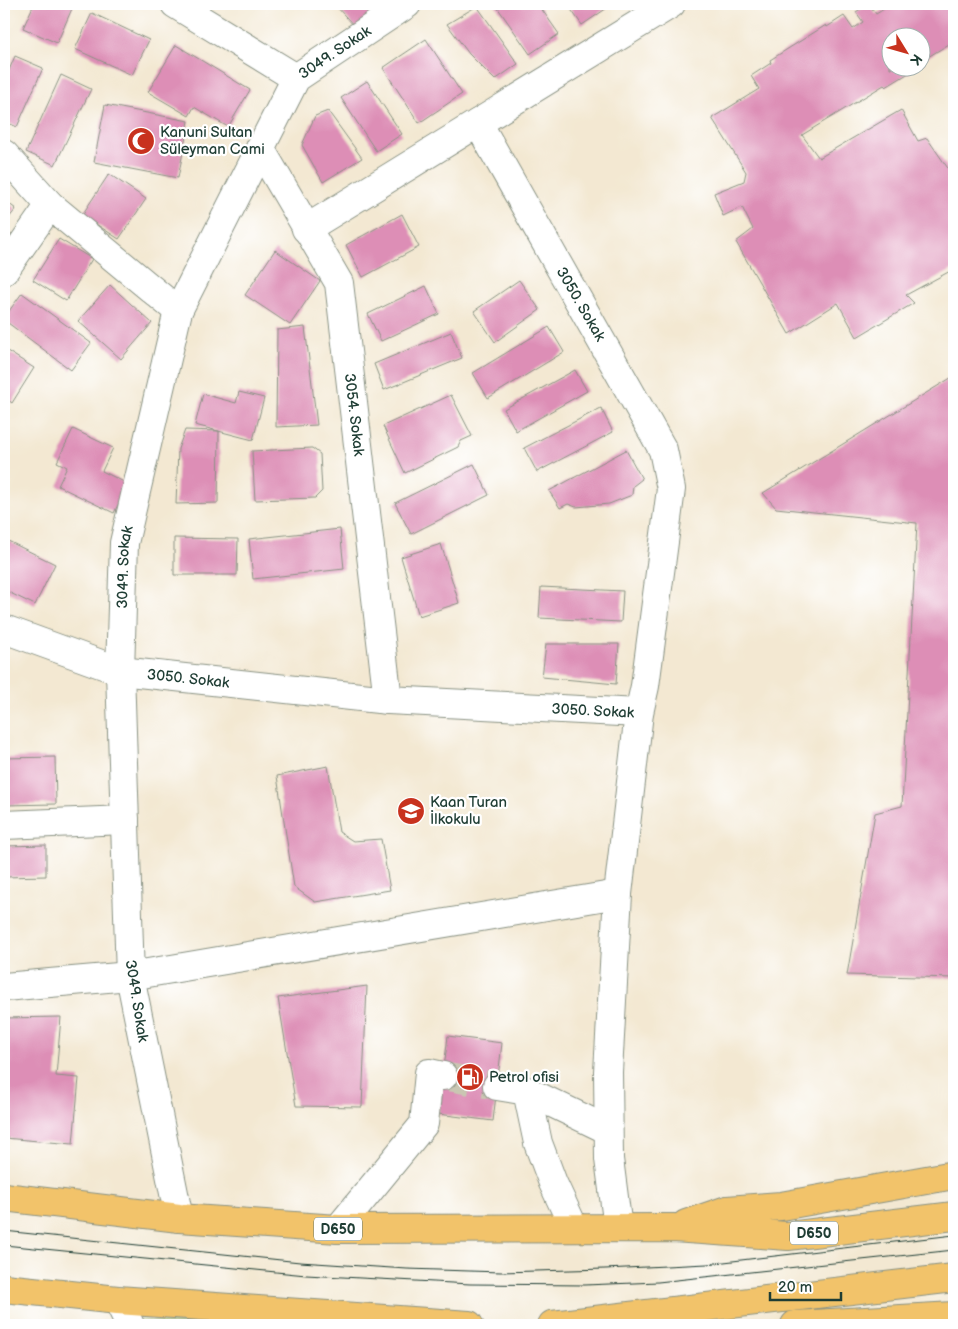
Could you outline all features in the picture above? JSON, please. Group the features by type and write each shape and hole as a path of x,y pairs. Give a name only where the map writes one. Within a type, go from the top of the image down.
{"highway":[{"path":"673,1228 727,1210 781,1206 954,1175"},
{"name":"D650","path":"4,1197 179,1218 338,1229 673,1228 788,1236 954,1216"},
{"path":"552,1325 954,1278"},
{"path":"4,1288 118,1300 468,1325"},
{"path":"795,1325 954,1316"}],"street":[{"path":"175,4 296,78"},
{"name":"3049. Sokak","path":"179,1218 130,976 120,671 124,543 178,311 296,78 407,4"},
{"path":"306,229 671,4"},
{"name":"3050. Sokak","path":"4,629 120,671 388,700 639,713 645,686 671,489 663,450 478,123"},
{"name":"3054. Sokak","path":"260,148 339,283 388,700"},
{"path":"4,154 50,205 178,311"},
{"path":"4,271 50,205"},
{"path":"618,1228 608,1159 608,1072 618,894 639,713"},
{"path":"4,825 125,820"},
{"path":"4,987 130,976 618,894"},
{"path":"338,1229 424,1124 429,1073 443,1076"},
{"path":"497,1086 527,1091 608,1130"},
{"path":"527,1091 538,1143 574,1228"},
{"path":"118,1300 130,1325"}],"green space":[{"path":"138,1319 203,1325 144,1325"}],"building":[{"path":"34,4 74,4 57,43 23,28"},
{"path":"334,4 375,4 379,8 357,29"},
{"path":"495,4 538,4 559,34 530,54"},
{"path":"567,4 613,4 582,25"},
{"path":"868,4 876,14 884,9 881,4 954,4 954,41 930,56 930,28 880,28 880,78 901,78 886,87 884,85 802,135 819,158 901,110 918,141 927,138 954,177 954,269 906,295 914,303 857,337 838,303 789,334 736,242 753,229 742,207 723,216 714,193 744,181 746,172 712,118 759,89 751,76 771,63 770,60 844,16 853,29 863,22 856,12"},
{"path":"477,6 518,64 495,80 469,54 447,24"},
{"path":"92,13 149,40 132,75 75,49"},
{"path":"426,39 462,94 419,123 383,68"},
{"path":"176,45 250,90 228,127 194,107 189,116 148,92"},
{"path":"15,56 43,68 17,127 4,121 4,82"},
{"path":"61,75 91,89 55,165 26,152"},
{"path":"367,81 402,134 376,151 341,98"},
{"name":"Kanuni Sultan Süleyman Cami","path":"105,105 189,121 178,178 94,162"},
{"path":"328,111 362,158 323,182 302,145 315,116"},
{"path":"109,174 146,199 119,239 82,215"},
{"path":"4,200 16,209 4,224"},
{"path":"402,214 419,247 363,277 346,245"},
{"path":"59,239 92,259 66,301 33,280"},
{"path":"275,250 320,281 290,325 245,295"},
{"path":"519,280 540,310 495,342 474,311"},
{"path":"110,285 152,323 121,359 78,321"},
{"path":"426,286 439,314 381,341 368,314"},
{"path":"22,293 91,343 71,370 4,320"},
{"path":"305,327 317,425 276,427 277,330"},
{"path":"549,327 564,352 488,398 473,373"},
{"path":"451,332 462,358 384,390 374,364"},
{"path":"4,349 34,368 12,403 4,397"},
{"path":"575,370 587,391 516,431 504,409"},
{"path":"954,376 954,978 847,975 875,813 902,806 917,523 776,508 763,493"},
{"path":"239,392 264,398 253,440 195,425 203,394 236,403"},
{"path":"451,395 472,436 461,441 458,447 405,473 383,426"},
{"path":"601,408 613,432 537,472 524,448"},
{"path":"73,429 113,448 102,471 128,484 114,513 58,486 67,467 57,462"},
{"path":"185,430 219,431 218,503 176,504 178,449"},
{"path":"312,448 320,454 322,491 315,498 255,500 252,451"},
{"path":"626,450 642,479 633,486 632,495 609,504 576,507 568,504 560,508 549,491"},
{"path":"474,464 489,495 411,534 395,503"},
{"path":"340,529 344,569 253,579 249,539"},
{"path":"174,538 238,539 237,575 174,575"},
{"path":"4,539 55,564 35,605 4,590"},
{"path":"441,544 459,603 419,616 401,557"},
{"path":"541,587 623,591 621,622 539,618"},
{"path":"546,644 619,644 616,684 542,677"},
{"path":"55,757 56,804 4,805 4,758"},
{"path":"328,766 339,832 353,841 381,839 390,890 315,902 294,887 277,776"},
{"path":"46,845 46,876 4,877 4,846"},
{"path":"367,986 362,1107 296,1106 278,998"},
{"path":"61,1017 56,1076 79,1078 73,1144 4,1138 4,1018"},
{"path":"448,1036 502,1043 493,1121 438,1114"}],"tunnel":[{"path":"443,1076 497,1086"}],"tram line":[{"path":"4,1231 300,1262 407,1269 501,1272 707,1264 954,1235"},
{"path":"4,1245 306,1275 470,1284 585,1285 658,1282 954,1250"}],"place":[{"name":"Kanuni Sultan Süleyman Cami","path":"141,141"},
{"name":"Kaan Turan İlkokulu","path":"411,811"},
{"name":"Petrol ofisi","path":"470,1077"}]}
